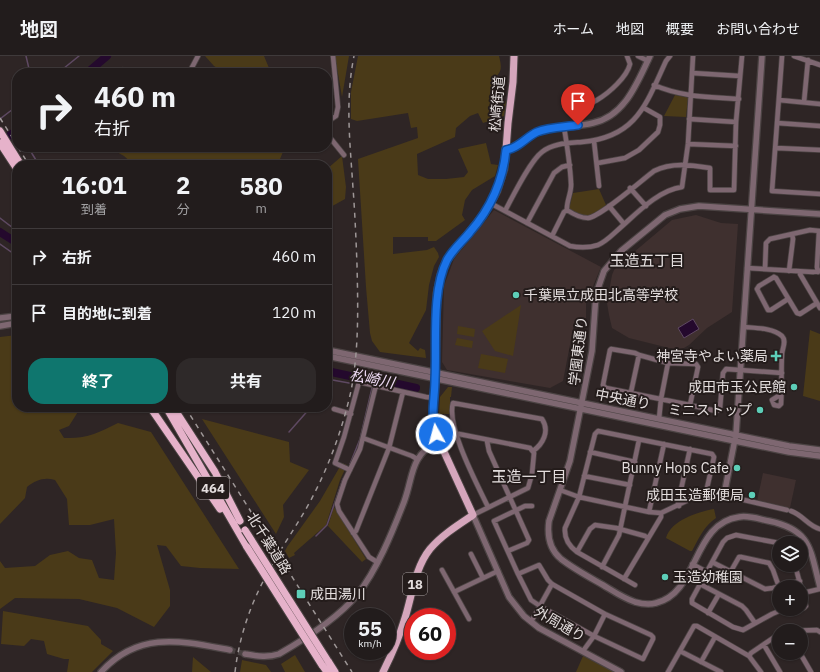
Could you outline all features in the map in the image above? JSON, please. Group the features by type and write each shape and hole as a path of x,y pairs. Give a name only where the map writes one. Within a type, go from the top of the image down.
{"highway":[{"path":"0,131 12,150"},
{"path":"0,143 12,161"},
{"path":"154,412 242,538"},
{"name":"北千葉道路","path":"171,412 176,418 179,429 247,547 325,663 335,672"},
{"path":"174,412 176,418 215,472 240,521"},
{"name":"北千葉道路","path":"179,429 194,448 240,521 325,663 327,672"}],"main road":[{"name":"松崎街道","path":"473,515 438,440 434,424 437,293 441,274 450,255 471,231 490,203 497,191 503,174 513,82 514,56"},
{"name":"18","path":"384,672 404,621 419,571 426,555 431,548 455,527 473,515"}],"street":[{"path":"192,68 198,56"},
{"path":"332,56 338,107 336,116 332,119"},
{"path":"571,111 596,101 623,78 629,69 630,64 627,56"},
{"path":"506,150 513,148 536,132 592,123 603,120 615,113 624,104 634,88 649,58 638,56"},
{"path":"505,211 537,156 548,148 554,145 567,143 594,141 612,135 625,128 644,108 666,61 670,56"},
{"path":"490,203 570,246 581,248 593,246 605,241 646,206 666,193 682,187 688,144 693,56"},
{"path":"568,210 578,216 589,218 601,212 630,188 663,166 685,164 710,168 710,190 734,190 736,122 742,56"},
{"path":"724,495 736,434 762,56"},
{"path":"782,56 772,191 820,194"},
{"path":"794,56 820,65"},
{"path":"804,102 808,60"},
{"path":"692,73 740,76"},
{"path":"654,85 665,90 690,95 739,99"},
{"path":"779,100 820,104"},
{"path":"598,164 632,154 658,132 660,117 644,108"},
{"path":"689,119 736,122"},
{"path":"777,124 820,126"},
{"path":"564,127 570,165 571,193 567,207 568,210"},
{"path":"332,140 344,155"},
{"path":"594,141 598,164 599,186"},
{"path":"688,144 736,146"},
{"path":"776,148 820,150"},
{"path":"527,223 554,173 562,167 570,165"},
{"path":"630,188 646,206"},
{"path":"608,206 624,224"},
{"name":"学園東通り","path":"692,564 677,590 668,598 655,604 646,604 630,600 567,564 556,555 550,546 548,529 549,521 570,461 592,351 596,294 604,271 616,256 661,218 680,209 699,206 820,214"},
{"path":"552,236 564,212 568,210"},
{"path":"747,268 800,272 819,271 817,267 819,231 810,230 768,240 766,242 765,269"},
{"path":"789,271 793,239 792,234"},
{"path":"774,270 774,277 797,313 800,314 817,303"},
{"path":"800,272 820,308"},
{"path":"774,277 759,286 757,289 768,310 771,310 788,299"},
{"path":"0,318 12,317"},
{"path":"0,326 12,324"},
{"path":"744,328 763,328 782,336 784,341 780,395"},
{"path":"690,405 698,367 696,364 668,363 639,356 635,353 610,350 604,387 716,411 720,408 724,371 728,368 782,372"},
{"name":"中央通り","path":"332,351 735,441 789,452 820,456"},
{"path":"631,392 639,356"},
{"name":"中央通り","path":"332,357 435,375"},
{"path":"659,419 668,363"},
{"path":"350,470 335,463 351,414 359,382 434,398"},
{"path":"376,385 356,460 343,486 337,504 353,533 369,557 377,562"},
{"path":"353,533 356,531 389,448 403,392"},
{"path":"488,507 456,434 452,404 455,402 542,419 545,423 545,436 538,448 533,451"},
{"name":"中央通り","path":"582,406 659,419 789,446 820,450"},
{"path":"334,409 351,414"},
{"path":"635,585 570,547 565,532 565,528 579,498 595,434 598,431 712,454 714,457 707,492"},
{"path":"245,654 271,657 279,654 343,611 357,596 377,562 404,500 414,466 417,459 425,449 438,440 456,434 530,448 535,455 528,488 473,515"},
{"path":"363,438 417,459"},
{"path":"602,566 620,535 639,440"},
{"path":"487,441 489,451 530,540 508,551"},
{"path":"649,512 664,444"},
{"path":"679,506 678,502 690,449"},
{"path":"590,452 635,462"},
{"path":"584,476 630,485"},
{"path":"560,490 579,498 661,514 707,492 789,511 801,516 812,526 820,529"},
{"path":"518,574 539,565 552,584 605,614 651,634 653,639 643,659 594,636 531,600 518,574 494,520 526,506 532,506"},
{"path":"624,579 661,517 661,514"},
{"name":"外周通り","path":"473,515 513,604 524,616 539,628 621,672"},
{"path":"707,572 692,564 707,538 721,523 738,517 784,524 795,530 803,538 809,548 820,588 808,592"},
{"path":"577,552 592,526 595,525 621,530 648,538"},
{"path":"772,542 734,535 723,542 692,599 692,603 738,630 743,630 772,614"},
{"path":"471,554 482,578"},
{"path":"731,572 741,557 766,562 771,566 776,580"},
{"path":"712,562 765,588 772,587"},
{"path":"442,570 469,619"},
{"path":"454,592 498,570"},
{"path":"531,622 552,584"},
{"path":"700,584 746,610 755,624"},
{"path":"708,613 719,594"},
{"path":"583,651 594,636 605,614"},
{"path":"668,672 694,626 697,626 749,656 761,672"},
{"path":"808,630 817,630 820,632"},
{"path":"701,662 715,637"},
{"path":"749,656 751,653 772,639"},
{"path":"101,672 110,663 127,652 147,644 180,641 230,650"},
{"path":"764,645 780,672"},
{"path":"680,651 721,672"},
{"path":"804,660 811,672"}],"shaded area":[{"path":"205,56 264,56 269,68 217,68"},
{"path":"335,56 349,56 342,97"},
{"path":"358,56 499,56 501,70 492,85 506,102 504,116 483,123 478,113 470,116 456,128 455,137 417,154 418,175 428,179 464,177 468,172 458,149 486,143 491,164 498,165 495,176 472,190 465,200 462,215 465,220 436,241 428,241 428,237 393,237 393,254 427,250 434,247 438,253 439,257 434,266 429,285 426,310 409,343 418,351 420,348 425,350 426,358 380,352 372,341 370,333 358,159 418,138 417,127 411,128 408,113 357,121 351,119 351,92"},
{"path":"675,95 688,98 686,117 664,116"},
{"path":"117,152 283,152 280,159 281,160 128,160"},
{"path":"342,156 346,187 345,199 332,206 332,165"},
{"path":"599,189 606,205 601,210 588,216 569,209 573,193"},
{"name":"千葉県立成田北高等学校","path":"494,210 601,267 586,303 586,318 574,324 563,381 550,388 447,370 442,362 444,286 454,259"},
{"path":"696,215 721,223 738,224 732,312 707,328 689,345 677,350 629,338 612,328 607,303 614,270 672,220"},
{"path":"521,305 513,356 495,351 482,331"},
{"path":"693,319 699,329 684,338 678,328"},
{"path":"458,326 475,329 474,337 457,334"},
{"path":"810,330 820,334 820,401 803,396"},
{"path":"12,336 12,412 78,412 69,426 59,430 64,438 92,435 118,423 151,432 239,569 181,566 166,546 157,545 170,590 170,606 154,627 117,608 79,599 15,598 0,609 0,561 5,568 35,566 50,555 68,551 79,558 92,560 99,578 114,580 116,553 114,519 90,525 69,525 67,499 55,480 40,480 27,487 25,498 0,524 0,337"},
{"path":"457,338 473,341 472,348 455,345"},
{"path":"481,354 508,359 505,373 478,368"},
{"path":"448,387 452,387 450,397 450,414 439,414 440,397"},
{"path":"202,419 289,442 290,462 309,470 283,505 284,517 276,534"},
{"path":"342,463 347,465 340,480 326,525 294,553 295,555 289,558 285,551 287,547 320,501"},
{"path":"763,473 796,480 790,508 757,501"},
{"path":"334,507 366,559 362,562 328,526"},
{"path":"714,509 716,518 705,529 692,551 666,538 673,526 679,522 700,512"},
{"path":"3,611 88,626 101,640 101,644 113,651 92,672 67,672 69,659 47,654 44,641 31,639 24,646 1,644"},
{"path":"295,655 305,672 285,672 281,664"},
{"path":"583,656 614,672 576,672"},
{"path":"193,657 211,672 192,672"},
{"path":"242,660 266,665 271,672 240,672"}],"waterway":[{"path":"26,56 29,68"},
{"path":"64,68 79,56"},
{"path":"93,68 107,56"},
{"path":"0,119 12,110"},
{"path":"0,143 12,134"},
{"path":"31,152 36,160"},
{"path":"0,218 12,227"},
{"name":"松崎川","path":"0,232 12,240"},
{"path":"0,244 12,252"},
{"name":"松崎川","path":"332,372 371,378 416,388"},
{"path":"332,380 349,383"},
{"path":"350,464 360,439 372,388"},
{"path":"289,432 307,412"},
{"path":"316,536 327,525 343,479"}],"tunnel":[{"path":"230,650 245,654"}],"railway":[{"path":"235,672 242,634 250,610 272,564 303,515 326,469 336,443 351,391 357,344 358,313 356,236 349,122 351,73 354,56"},
{"path":"0,118 12,137"},
{"path":"21,152 26,160"},
{"path":"188,412 352,672"}],"place":[{"name":"千葉県立成田北高等学校","path":"516,295"},
{"name":"神宮寺やよい薬局","path":"776,356"},
{"name":"成田市玉公民館","path":"794,387"},
{"name":"ミニストップ","path":"760,410"},
{"name":"Bunny Hops Cafe","path":"737,468"},
{"name":"成田玉造郵便局","path":"752,495"},
{"name":"玉造幼稚園","path":"665,577"},
{"name":"成田湯川","path":"301,594"}],"district":[{"name":"玉造五丁目","path":"647,261"},
{"name":"玉造一丁目","path":"529,477"}],"route":[{"path":"436,434 433,410 437,293 441,274 447,260 471,231 497,191 504,169 506,150 517,146 536,132 578,125"}]}
